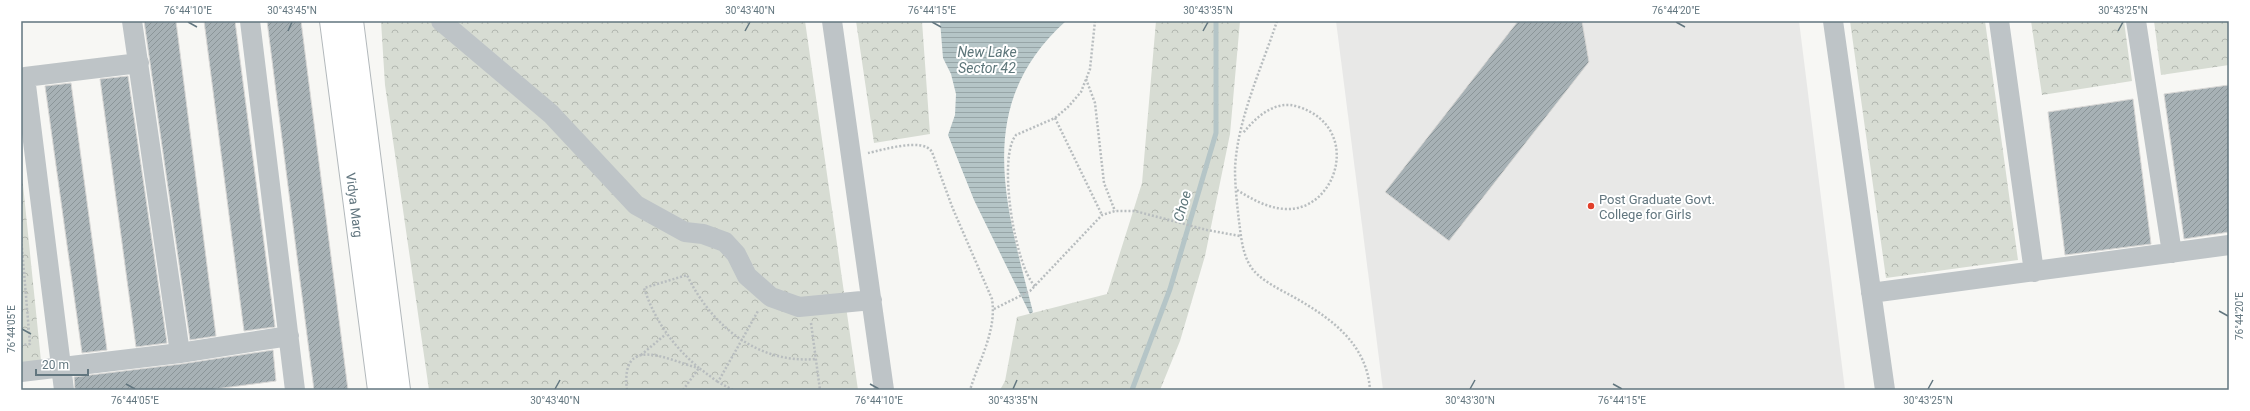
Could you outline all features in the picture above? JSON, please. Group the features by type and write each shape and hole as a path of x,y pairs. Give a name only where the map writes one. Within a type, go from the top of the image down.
{"main road":[{"name":"Vidya Marg","path":"331,21 379,390"},
{"name":"Vidya Marg","path":"352,21 399,390"}],"street":[{"path":"132,21 180,353"},
{"path":"250,21 295,390"},
{"path":"441,21 551,114 636,205 685,232 703,234 725,242 736,254 747,276 771,297 799,307 872,300"},
{"path":"832,21 884,390"},
{"path":"1833,21 1885,390"},
{"path":"1999,21 2034,272"},
{"path":"2136,21 2172,253"},
{"path":"64,390 23,77 139,63"},
{"path":"1871,293 2229,245"},
{"path":"21,372 180,353 289,336"}],"path":[{"path":"1035,286 1026,276 1021,258 1011,208 1008,182 1008,153 1016,135 1055,118 1068,107 1081,92 1092,54 1094,21"},
{"path":"1277,21 1248,102 1235,169 1240,236 1244,254 1252,268 1275,287 1323,314 1341,328 1353,344 1364,366 1370,390"},
{"path":"1086,79 1095,103 1104,183 1115,211"},
{"path":"1236,190 1271,207 1287,209 1303,205 1318,197 1329,183 1336,167 1338,152 1334,136 1324,120 1312,111 1294,105 1279,105 1260,114 1242,134"},
{"path":"1055,118 1102,215"},
{"path":"852,156 920,144 929,148 966,240 988,286 994,309 990,335 970,390"},
{"path":"994,309 1030,291 1102,215 1115,211 1135,211 1207,230 1240,236"},
{"path":"21,236 30,344 21,345"},
{"path":"733,390 718,382 681,352 666,334 644,288 687,274 711,314 741,340 777,356 816,358"},
{"path":"718,382 758,311"},
{"path":"811,322 820,390"},
{"path":"627,390 627,367 666,334"},
{"path":"639,356 652,353 699,368"},
{"path":"683,390 699,368"}],"shaded area":[{"name":"Post Graduate Govt. College for Girls","path":"1336,21 1799,21 1845,390 1383,390"}],"green space":[{"path":"381,21 805,21 858,390 429,390 385,85"},
{"path":"856,21 922,21 930,134 874,143"},
{"path":"1156,21 1240,21 1230,134 1205,256 1180,341 1160,390 1000,390 1005,381 1017,317 1107,294 1142,183"},
{"path":"1850,21 1985,21 2018,260 1886,278"},
{"path":"2031,21 2124,21 2132,81 2042,95"},
{"path":"2154,21 2229,21 2229,65 2161,75"},
{"path":"21,165 41,361 21,363"}],"water":[{"name":"New Lake Sector 42","path":"940,21 1066,21 1036,53 1017,87 1007,122 1004,158 1007,195 1014,234 1033,312 1030,314 974,200 948,135 955,115 956,94 951,74 943,58"}],"building":[{"path":"144,21 176,21 216,336 190,340"},
{"path":"204,21 235,21 275,327 244,331"},
{"path":"267,21 301,21 348,390 314,390"},
{"path":"1518,21 1582,21 1589,62 1449,241 1385,192"},
{"path":"128,76 167,343 136,347 100,79"},
{"path":"71,83 107,350 82,353 45,86"},
{"path":"2229,85 2229,232 2184,239 2164,94"},
{"path":"2133,99 2151,244 2065,255 2048,112"},
{"path":"273,350 276,381 208,390 75,390 74,377 181,364"}],"waterway":[{"name":"Choe","path":"1132,390 1170,289 1216,133 1216,21"}],"place":[{"name":"Post Graduate Govt. College for Girls","path":"1591,206"}]}
